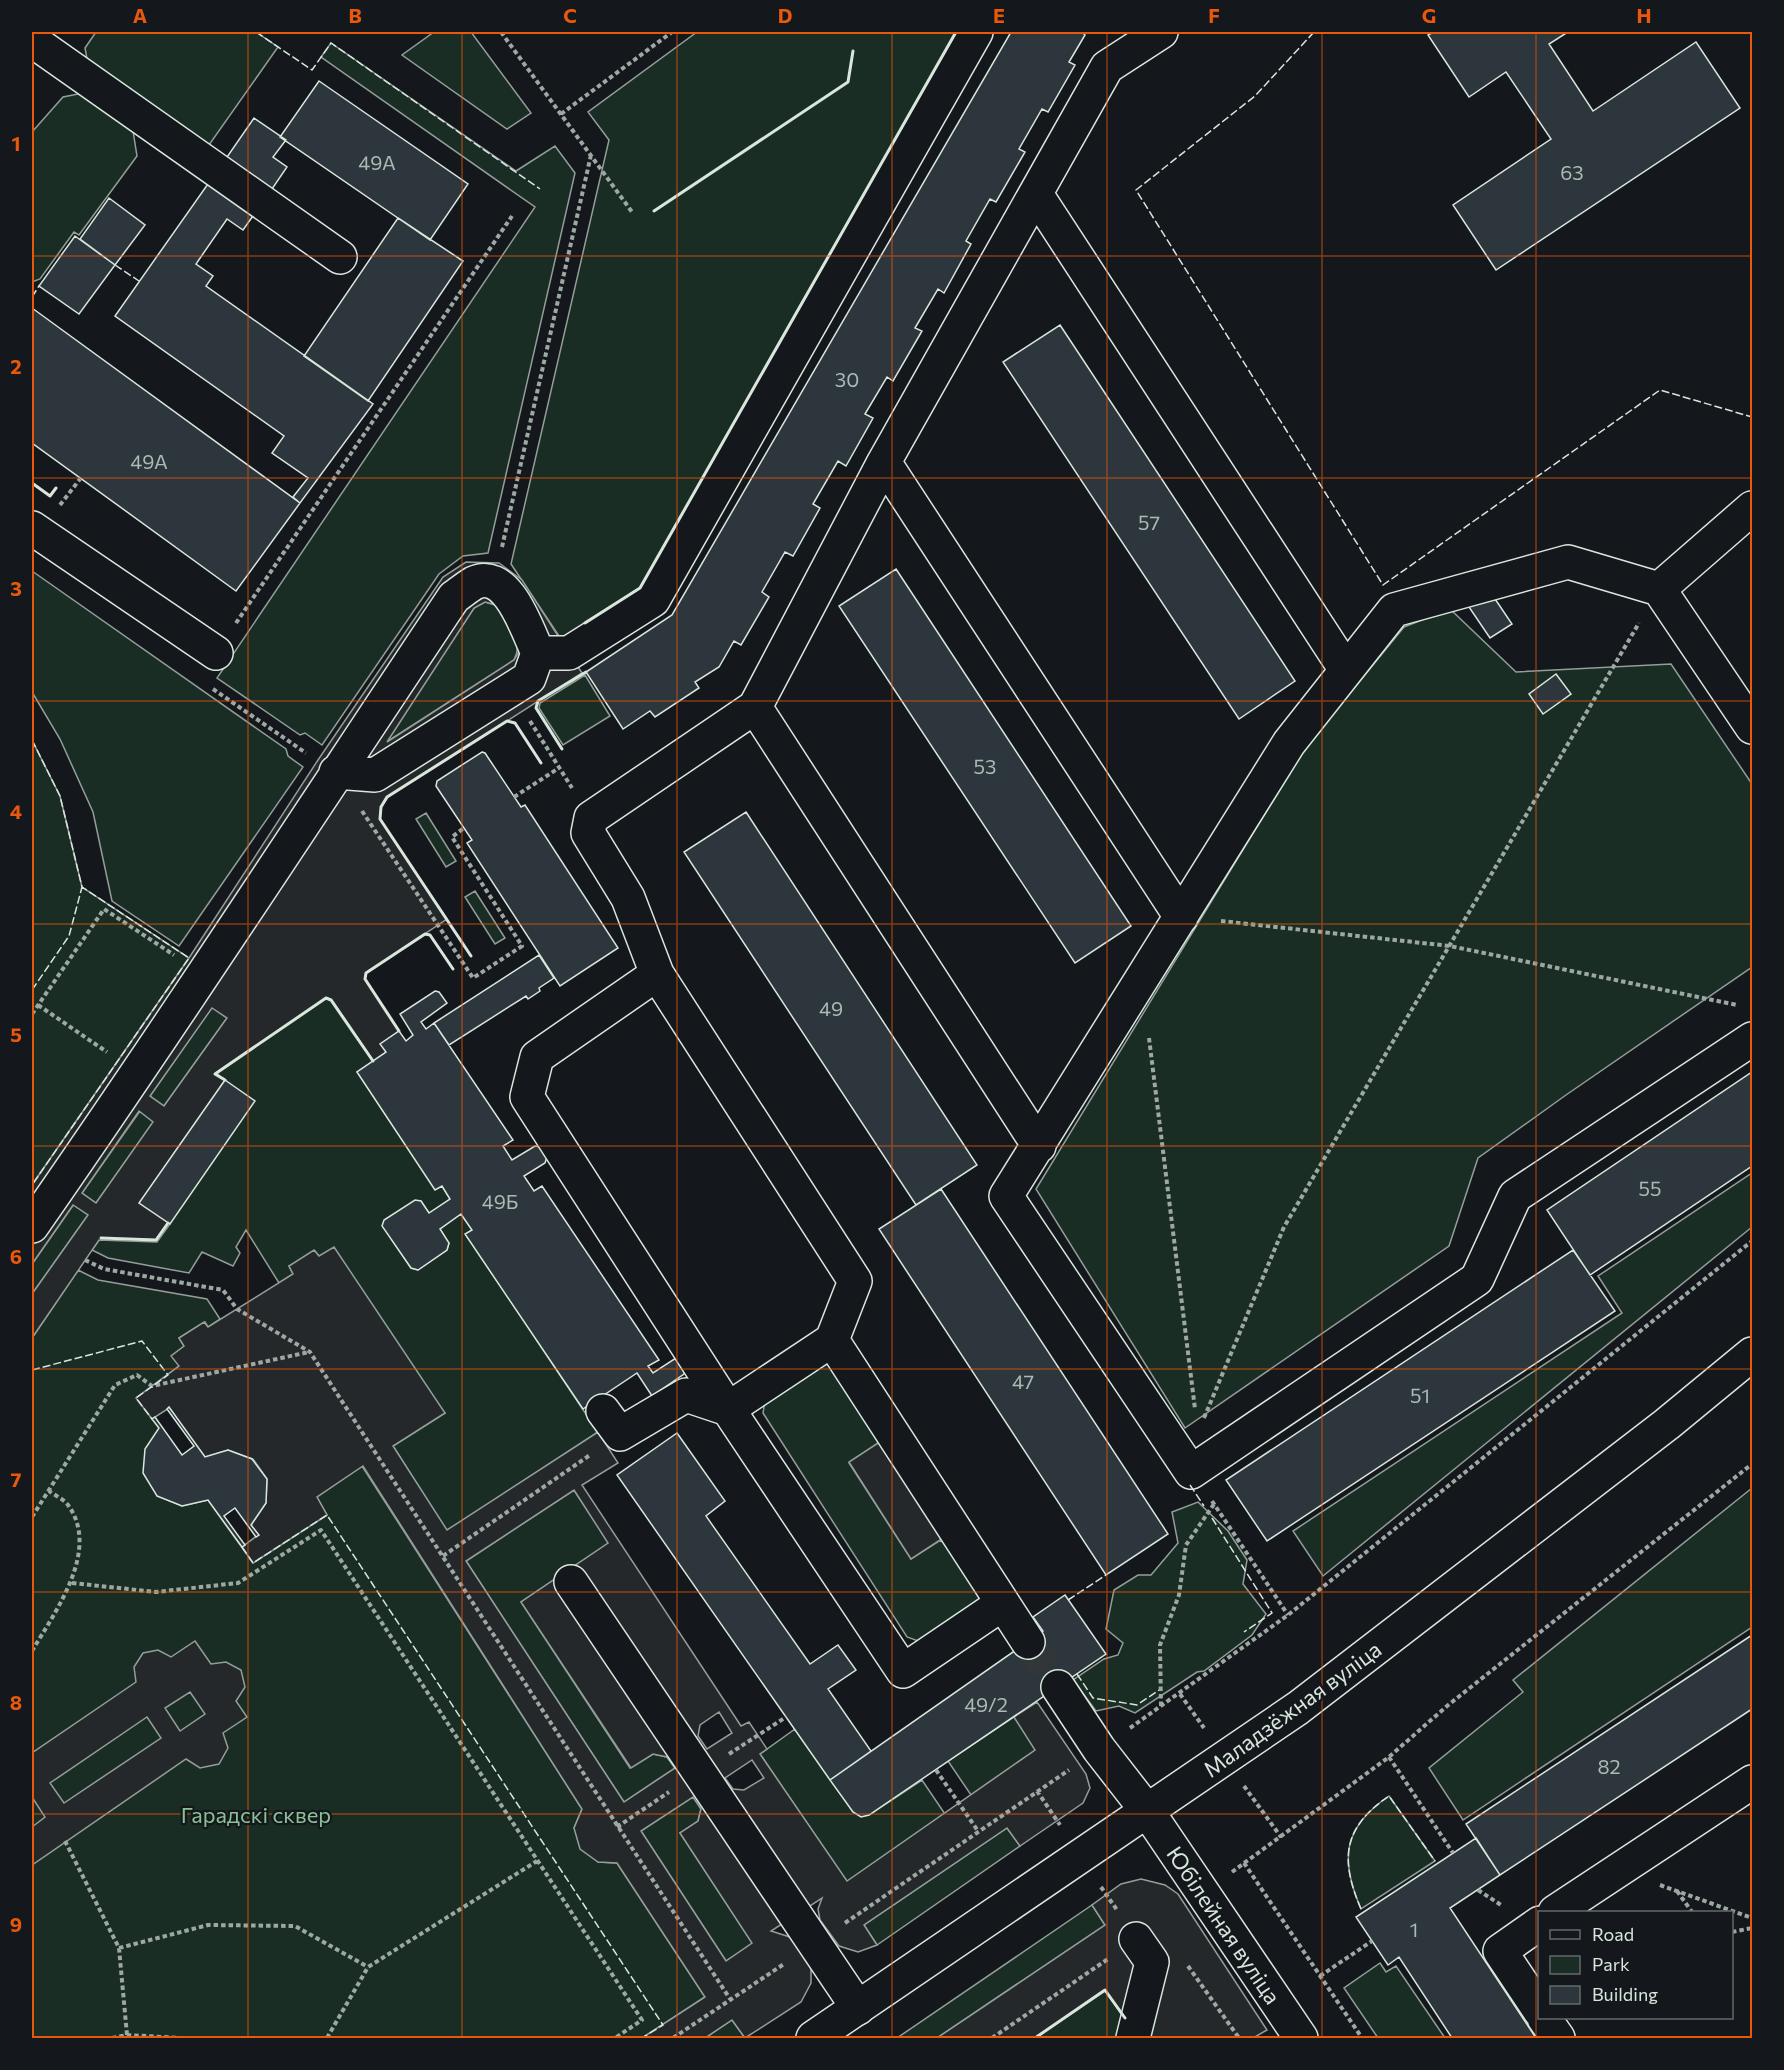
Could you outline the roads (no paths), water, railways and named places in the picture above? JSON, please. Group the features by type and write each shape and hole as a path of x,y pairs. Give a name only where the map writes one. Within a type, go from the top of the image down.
{"street":[{"path":"538,653 570,653 653,600 975,32"},
{"path":"728,1409 832,1340 855,1281 657,974 628,898 588,833 591,818 755,706 884,462 1107,67 1161,32"},
{"path":"44,45 340,256"},
{"path":"1036,194 1346,670"},
{"path":"884,462 1181,917"},
{"path":"1659,589 1752,508"},
{"path":"32,528 216,653"},
{"path":"1752,727 1659,589 1568,562 1394,609 1289,743 1006,1196 1191,1472 1477,1279 1515,1196 1752,1039"},
{"path":"32,1226 204,975 336,772 454,597 476,582 494,583 512,596 538,653 529,678 375,775 336,772"},
{"path":"755,706 1039,1146"},
{"path":"657,974 537,1057 527,1097 728,1409 903,1671 1002,1604"},
{"path":"832,1340 1028,1642"},
{"name":"Маладзёжная вуліца","path":"813,2038 1148,1812 1307,1701 1667,1424 1752,1354"},
{"path":"611,1423 686,1395 728,1409"},
{"path":"571,1582 858,2008"},
{"name":"Юбілейная вуліца","path":"1058,1687 1100,1749 1148,1812 1300,2038"},
{"path":"1557,1911 1752,1782"},
{"path":"1538,1924 1500,1950 1538,2008"},
{"path":"1133,2038 1152,1962 1136,1939"},
{"path":"1545,2019 1558,2038"}],"tunnel":[{"path":"1028,1642 1058,1687"}],"park label":[{"name":"Гарадскі сквер","path":"256,1814"}]}
